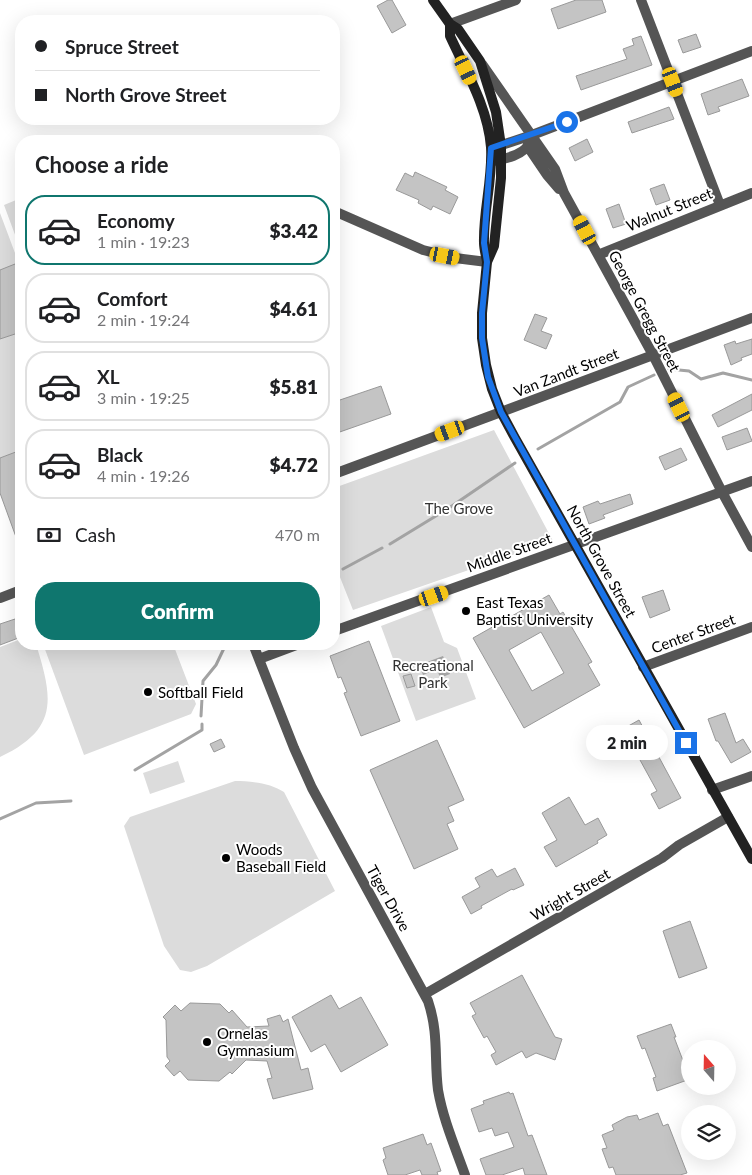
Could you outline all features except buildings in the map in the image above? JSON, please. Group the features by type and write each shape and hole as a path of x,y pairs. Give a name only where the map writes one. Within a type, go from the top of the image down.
{"main road":[{"name":"George Gregg Street","path":"433,0 450,24 458,29 480,61"},
{"name":"North Grove Street","path":"450,24 450,36 474,87 496,147"},
{"name":"North Grove Street","path":"480,61 496,112 496,160 501,178 494,246 487,262 482,313 482,338 488,377 501,412 752,859"}],"street":[{"path":"450,24 498,3 516,0"},
{"path":"641,0 720,205"},
{"path":"496,147 752,51"},
{"name":"George Gregg Street","path":"480,61 555,169 564,193 653,355 752,547"},
{"path":"496,160 513,156 528,147 532,135"},
{"path":"528,147 547,175 564,193"},
{"name":"Walnut Street","path":"598,255 752,192"},
{"path":"340,214 423,250 455,258 487,262"},
{"name":"Van Zandt Street","path":"340,472 752,318"},
{"name":"Middle Street","path":"340,630 752,481"},
{"path":"0,598 15,592"},
{"name":"Center Street","path":"643,666 752,627"},
{"name":"Tiger Drive","path":"255,650 312,788 425,994 436,1032 437,1082 440,1099 465,1175"},
{"path":"259,659 283,650"},
{"path":"712,790 752,776"},
{"name":"Wright Street","path":"425,994 662,858 678,845 728,817"}],"green space":[{"path":"15,200 15,235 4,205"},
{"path":"0,213 15,253 15,452 0,458"},
{"name":"The Grove","path":"494,430 553,541 353,610 340,577 340,486"},
{"name":"Recreational Park","path":"431,607 444,642 457,648 476,699 416,721 381,626"},
{"path":"15,641 15,650 38,650 48,697 42,723 33,735 0,757 0,647"},
{"path":"45,650 175,650 196,704 191,714 84,755"},
{"path":"178,761 185,782 150,794 143,773"},
{"name":"Woods Baseball Field","path":"235,781 254,782 284,792 335,891 207,966 191,972 180,970 164,946 124,826 130,817"}],"shaded area":[{"path":"443,656 450,674 440,678 437,669 423,675 419,665"}],"waterway":[{"path":"669,369 689,371 701,379 723,373 752,380"},
{"path":"538,449 620,402 628,387 654,375"},
{"path":"390,544 449,508 515,463"},
{"path":"343,569 382,548"},
{"path":"201,716 203,681 216,665 223,650"},
{"path":"135,770 202,730 202,724"},
{"path":"0,819 36,803 71,801"}],"place":[{"name":"East Texas Baptist University","path":"466,611"},
{"name":"Softball Field","path":"148,692"},
{"name":"Woods Baseball Field","path":"226,858"},
{"name":"Ornelas Gymnasium","path":"207,1042"}],"route":[{"path":"567,122 491,148 484,243 487,262 482,313 483,350 488,377 501,412 686,743"}]}
